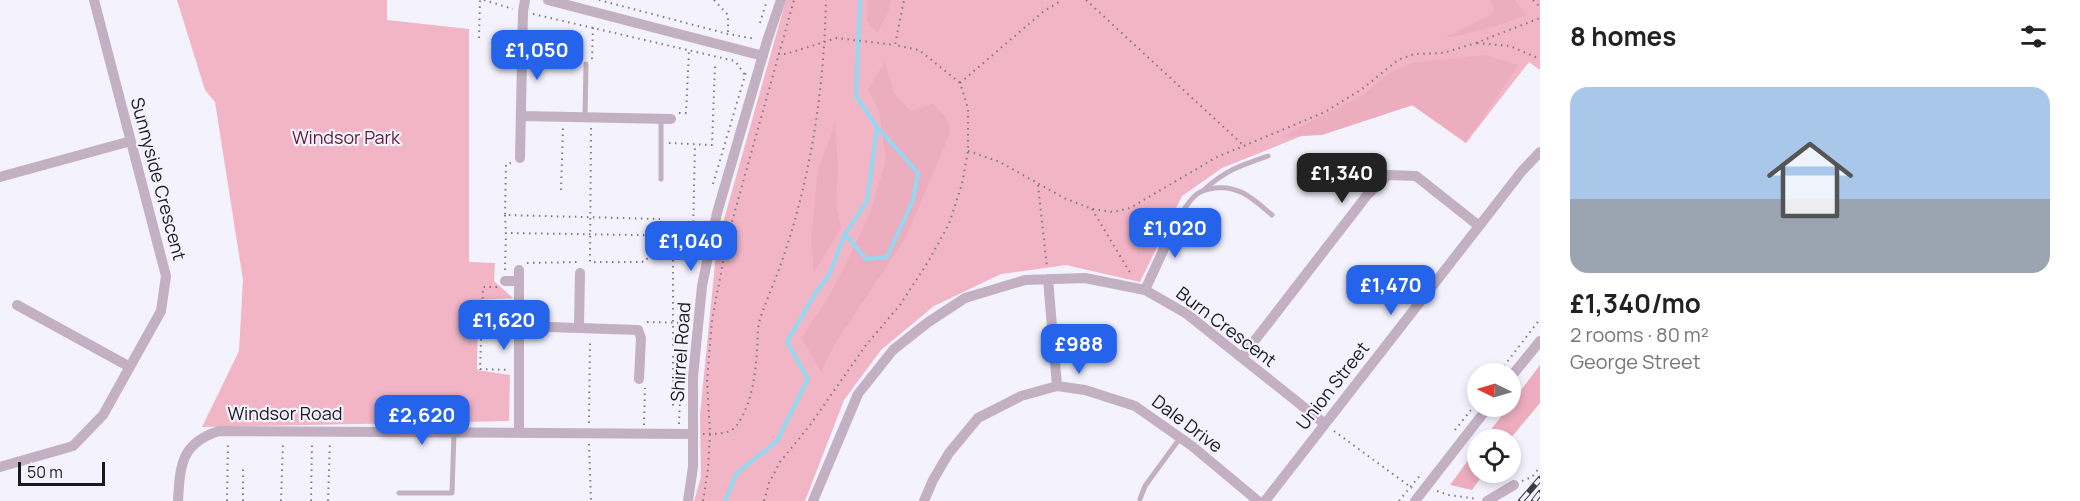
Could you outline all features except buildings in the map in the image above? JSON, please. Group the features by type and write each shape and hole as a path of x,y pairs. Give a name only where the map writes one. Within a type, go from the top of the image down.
{"street":[{"name":"Sunnyside Crescent","path":"0,467 73,446 103,415 161,311 166,276 94,0"},
{"path":"520,158 525,0"},
{"path":"548,0 588,5 763,56"},
{"name":"Shirrel Road","path":"688,501 693,467 693,377 702,286 717,213 766,41 781,0"},
{"path":"522,116 666,119"},
{"path":"0,177 131,141"},
{"name":"Union Street","path":"1265,501 1522,171 1540,152"},
{"path":"1242,357 1368,194 1388,175 1416,176 1479,226"},
{"path":"1142,290 1179,216"},
{"path":"579,267 584,327"},
{"path":"505,281 519,275 519,432"},
{"name":"Burn Crescent","path":"813,501 858,394 892,350 965,298 1025,280 1085,278 1142,290 1187,314 1325,424"},
{"path":"1048,279 1058,386"},
{"path":"16,305 130,367"},
{"path":"519,326 638,330 641,338 639,379"},
{"path":"1521,364 1540,341"},
{"name":"Dale Drive","path":"924,501 949,453 978,418 1022,396 1058,386 1085,390 1135,406 1180,438 1258,501"},
{"path":"1416,499 1479,417"},
{"name":"Windsor Road","path":"177,501 180,468 186,453 204,436 228,430 693,434"},
{"path":"1488,500 1514,484"}],"lane":[{"path":"585,117 586,64"},
{"path":"661,178 662,142 666,119"},
{"path":"1179,216 1195,195 1219,177 1234,167 1268,156"},
{"path":"1205,189 1234,189 1245,193 1272,215"},
{"path":"399,493 452,493 454,432"},
{"path":"1140,499 1145,486 1180,438"}],"path":[{"path":"479,38 482,0 523,12 735,61 744,75 757,78"},
{"path":"599,0 728,34 766,41"},
{"path":"714,0 728,15 728,34"},
{"path":"703,501 710,433 707,381 712,320 728,236 794,0"},
{"path":"693,434 724,433 735,427 750,400 757,358 759,322 784,256 815,138 825,41 826,0"},
{"path":"895,45 904,0"},
{"path":"960,83 1044,11 1062,0"},
{"path":"1086,0 1242,145"},
{"path":"1533,0 1540,7"},
{"path":"968,151 1000,162 1064,198 1092,209 1113,212 1130,208 1217,156 1325,112 1362,89 1398,60 1414,54 1443,53 1540,18"},
{"path":"763,56 786,54 837,38 920,50 960,83 968,108 968,151 962,184 949,224 900,305 866,345 810,425 780,462 768,483 764,501"},
{"path":"1476,43 1510,46 1540,59"},
{"path":"666,119 673,114 686,113 689,50"},
{"path":"662,142 712,145 716,65"},
{"path":"561,190 564,117"},
{"path":"591,128 590,262 642,262 647,260 647,235"},
{"path":"693,236 695,144"},
{"path":"518,370 480,369 483,287 503,287 505,281 506,165 520,158"},
{"path":"1038,185 1048,279"},
{"path":"1092,209 1142,290"},
{"path":"505,215 660,219"},
{"path":"506,233 700,236"},
{"path":"673,235 673,407"},
{"path":"519,275 519,263 579,267"},
{"path":"1506,363 1540,319"},
{"path":"584,327 591,501"},
{"path":"639,379 645,387 644,422"},
{"path":"1325,424 1411,486 1416,499"},
{"path":"227,501 228,430"},
{"path":"281,501 284,430"},
{"path":"311,501 312,430"},
{"path":"328,501 330,430"},
{"path":"1532,477 1540,467"},
{"path":"243,468 243,501"},
{"path":"1400,501 1411,486"},
{"path":"1437,491 1488,500"}],"green space":[{"name":"Windsor Park","path":"177,0 387,0 387,20 469,29 469,262 495,263 494,281 513,298 478,300 477,370 510,375 509,421 202,427 239,351 243,280 215,102 205,90"},
{"path":"786,0 1540,0 1540,70 1529,62 1466,143 1406,101 1314,131 1222,168 1182,196 1140,282 1066,265 1001,274 934,306 881,350 844,400 805,501 694,501 701,477 700,415 717,244"}],"shaded area":[{"path":"868,0 891,0 888,12 877,33 867,21"},
{"path":"1491,0 1515,0 1526,15 1486,29 1445,38 1494,13"},
{"path":"1486,55 1518,65 1466,143 1413,105 1322,135 1281,137 1362,96 1388,74 1411,63"},
{"path":"885,62 894,93 910,111 933,104 947,118 950,133 906,237 835,344 821,371 801,338 825,303 870,213 886,160 879,111 868,89"},
{"path":"835,124 838,168 836,204 841,228 814,273 811,240 818,170"},
{"path":"1540,365 1540,403 1518,429 1492,429 1501,417 1521,417 1521,390"},
{"path":"1467,462 1467,483 1477,483 1472,490 1450,485"}],"waterway":[{"path":"845,234 867,201 877,127 856,96 860,0"},
{"path":"725,501 737,473 777,441 808,379 787,342 816,292 829,275 845,234 866,259 887,257 913,200 918,173 877,127"}],"railway":[{"path":"1521,501 1540,479"},
{"path":"1534,501 1540,493"}]}
